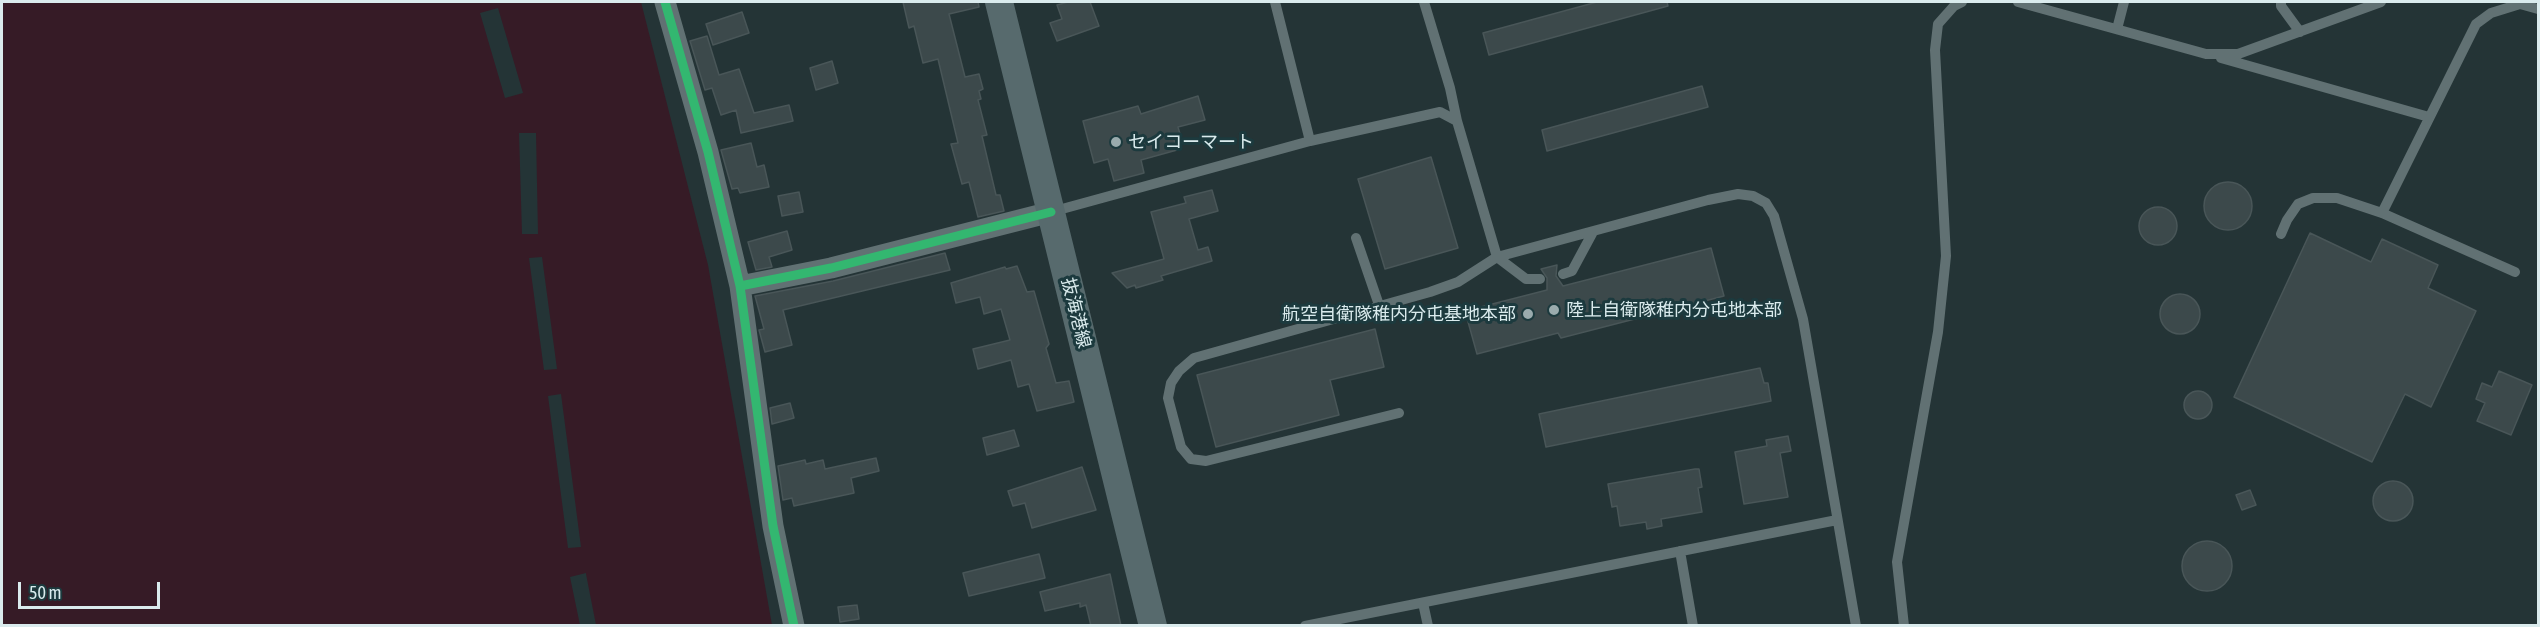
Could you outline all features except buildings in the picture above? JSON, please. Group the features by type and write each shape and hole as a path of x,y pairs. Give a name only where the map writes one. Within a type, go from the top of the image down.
{"main road":[{"name":"抜海港線","path":"999,2 1153,626"}],"street":[{"path":"665,2 708,152 740,286 773,526 794,626"},
{"path":"740,286 831,268 1051,212"}],"lane":[{"path":"1275,2 1310,141"},
{"path":"1424,2 1497,256 1526,279 1540,279"},
{"path":"1904,626 1897,562 1938,332 1945,265 1946,224 1935,50 1938,24 1954,6 1962,2"},
{"path":"2018,2 2429,117"},
{"path":"2116,29 2124,2"},
{"path":"2281,2 2281,6 2301,32"},
{"path":"2206,54 2238,54 2381,2"},
{"path":"2382,213 2476,24 2491,13 2520,4 2538,9"},
{"path":"1051,212 1310,141 1424,114 1440,112 1457,121"},
{"path":"1399,413 1206,461 1191,459 1181,447 1168,398 1171,383 1179,371 1194,358 1347,316 1458,282 1497,256 1738,194 1753,196 1766,203 1774,216 1803,319 1856,626"},
{"path":"2281,234 2298,204 2313,198 2337,198 2382,213 2515,272"},
{"path":"1563,274 1572,271 1593,232"},
{"path":"1356,238 1378,305"},
{"path":"1305,626 1837,520"},
{"path":"1680,551 1693,626"},
{"path":"1423,603 1428,626"}],"shaded area":[{"path":"2,2 641,2 708,265 772,625 2,625"}],"pier":[{"path":"498,8 523,93 505,98 480,13"},
{"path":"519,133 536,133 538,234 522,234"},
{"path":"542,257 557,369 544,370 529,258"},
{"path":"561,394 581,547 568,548 548,396"},
{"path":"586,573 596,625 580,625 570,577"}],"cycle path":[{"path":"665,2 708,152 740,286 773,526 794,626"},
{"path":"740,286 831,268 1051,212"}],"place":[{"name":"セイコーマート","path":"1116,142"},
{"name":"陸上自衛隊稚内分屯地本部","path":"1554,310"},
{"name":"航空自衛隊稚内分屯基地本部","path":"1528,314"}]}
